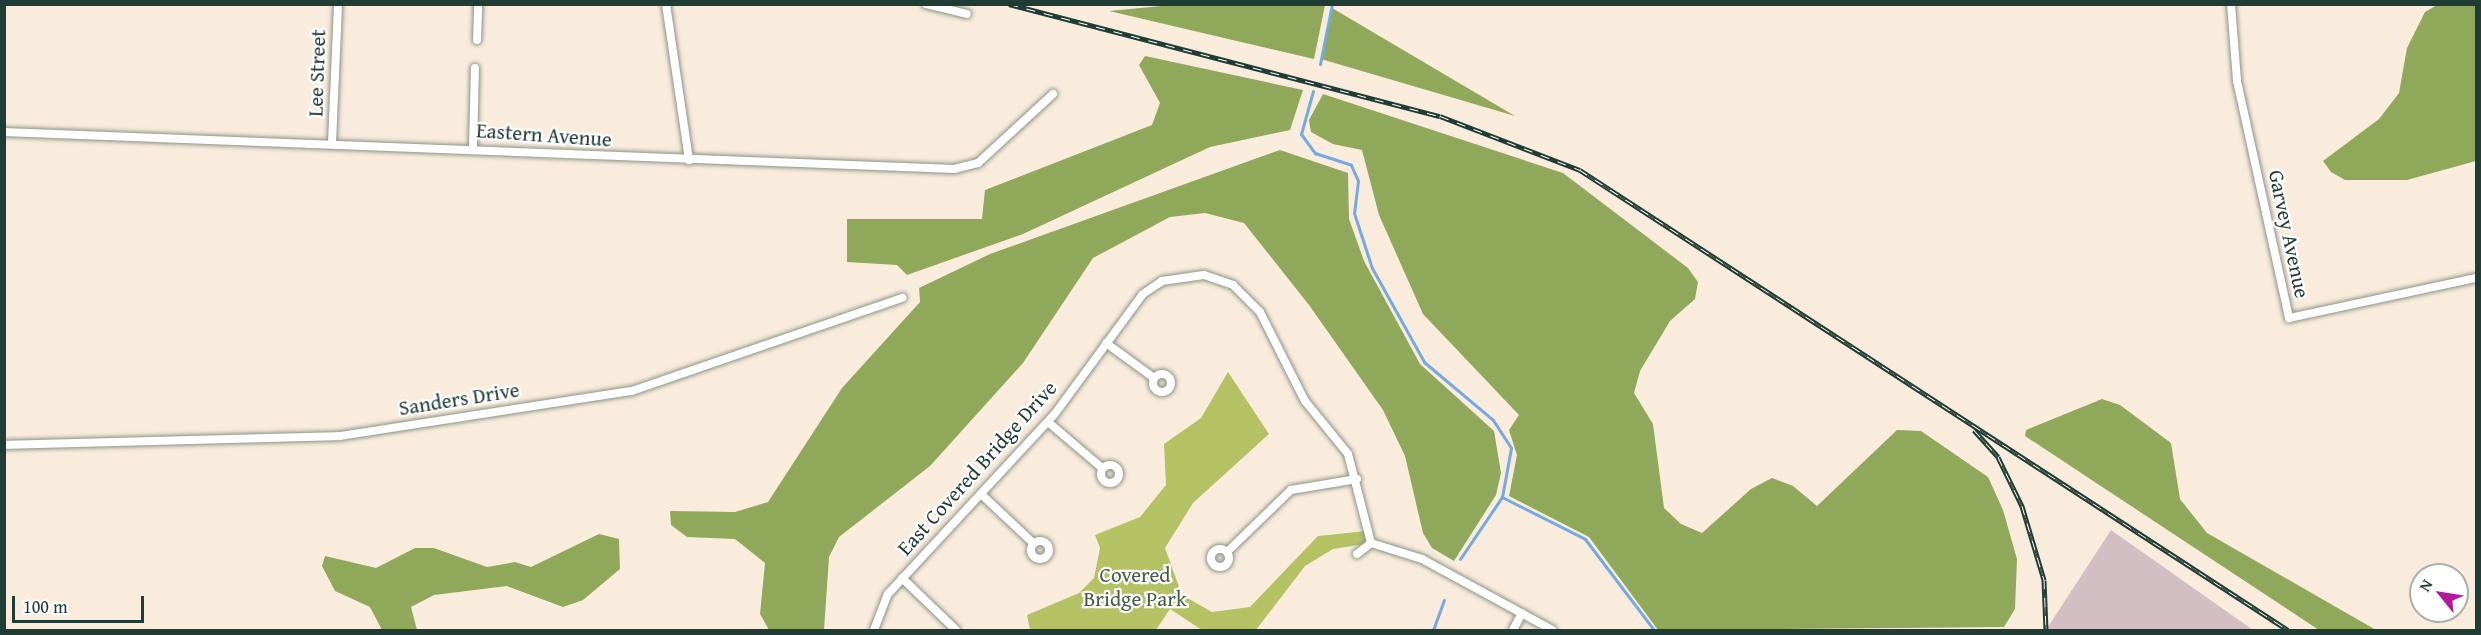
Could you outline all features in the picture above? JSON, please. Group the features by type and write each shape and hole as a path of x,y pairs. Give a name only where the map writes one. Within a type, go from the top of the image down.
{"street":[{"name":"Lee Street","path":"332,143 338,4"},
{"path":"477,40 478,4"},
{"path":"666,4 689,160"},
{"path":"926,4 967,14"},
{"name":"Garvey Avenue","path":"2231,4 2237,81 2289,318 2476,278"},
{"path":"473,148 475,68"},
{"name":"Eastern Avenue","path":"4,132 473,148 689,160 965,169 1053,94"},
{"name":"East Covered Bridge Drive","path":"874,630 888,594 1048,422 1138,299 1162,281 1204,275 1233,285 1260,312 1305,401 1348,454 1357,479 1371,543"},
{"name":"Sanders Drive","path":"4,445 340,436 632,391 902,298"},
{"path":"1106,343 1154,378"},
{"path":"1048,422 1102,468"},
{"path":"1227,552 1291,490 1357,479"},
{"path":"981,494 1033,543"},
{"path":"1356,554 1371,543 1422,559 1552,630"},
{"path":"902,578 956,630"},
{"path":"1513,630 1522,613"}],"shaded area":[{"path":"2111,530 2253,630 2046,630"}],"green space":[{"path":"1183,4 1325,4 1314,59 1109,11"},
{"path":"2437,5 2476,5 2476,161 2407,180 2345,180 2331,172 2323,161 2379,119 2399,93 2407,48 2425,12"},
{"path":"1332,8 1515,116 1321,59"},
{"path":"1145,56 1303,90 1290,130 1210,147 1023,234 907,275 897,265 847,262 847,219 982,219 985,190 1152,125 1160,103 1139,65"},
{"path":"1323,94 1563,173 1688,268 1698,282 1695,299 1670,321 1640,371 1634,393 1653,424 1664,508 1681,524 1702,533 1751,489 1772,478 1793,486 1817,506 1897,430 1921,431 1988,477 2003,510 2017,559 2015,609 2004,627 1658,630 1589,537 1509,496 1517,455 1509,430 1519,415 1423,314 1379,215 1362,150 1333,144 1311,132 1309,120"},
{"path":"1280,150 1348,173 1349,219 1364,261 1420,364 1494,431 1501,473 1496,495 1454,561 1432,548 1423,533 1405,456 1383,410 1309,305 1244,223 1205,213 1170,217 1093,258 1023,363 930,466 839,537 829,557 824,630 769,630 760,614 765,563 735,539 687,537 671,525 670,511 735,512 768,502 842,388 920,302 919,288 990,254"},
{"name":"Covered Bridge Park","path":"1228,372 1269,434 1193,503 1165,548 1182,595 1212,612 1250,607 1318,536 1366,531 1371,543 1333,549 1305,566 1256,630 1202,630 1170,609 1156,630 1030,630 1027,615 1079,593 1094,578 1100,548 1095,535 1140,517 1166,485 1164,444 1201,418"},
{"path":"2102,399 2120,405 2171,443 2180,499 2207,533 2376,630 2319,630 2025,436 2026,430"},
{"path":"599,534 619,539 620,569 583,600 563,607 507,586 434,595 411,607 417,630 382,630 370,607 335,591 322,566 325,556 376,568 415,548 434,548 487,567 515,562 531,567"}],"waterway":[{"path":"1320,64 1332,4"},
{"path":"1313,91 1301,134 1315,153 1351,165 1358,181 1354,213 1372,268 1424,362 1493,420 1511,448 1502,497 1585,539 1654,630"},
{"path":"1460,559 1502,497"},
{"path":"1433,630 1444,600"}],"railway":[{"path":"1009,4 1440,116 1580,170 2288,630"},
{"path":"1974,430 1998,457 2022,506 2044,580 2046,630"}]}
